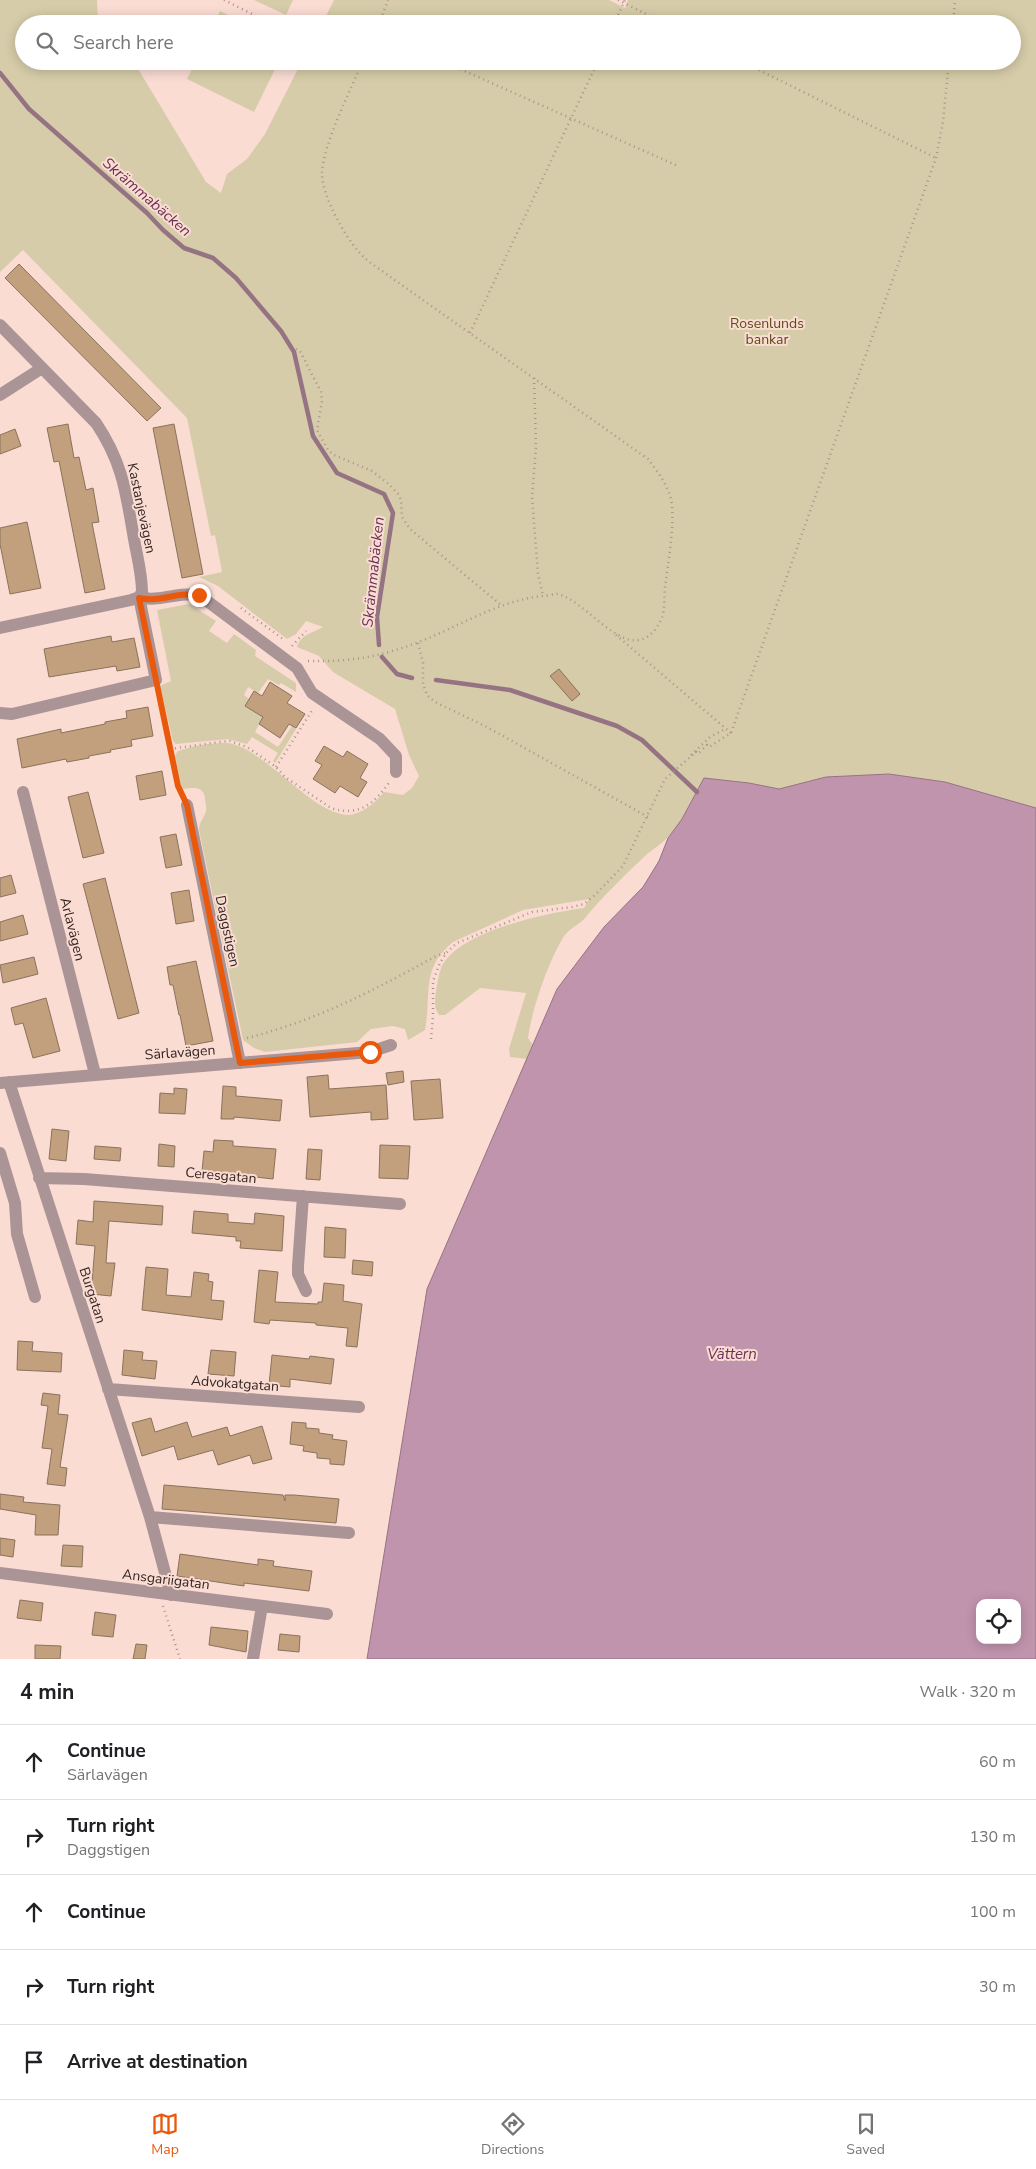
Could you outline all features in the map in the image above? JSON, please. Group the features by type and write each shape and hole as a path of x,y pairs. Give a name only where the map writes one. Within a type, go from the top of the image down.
{"street":[{"name":"Kastanjevägen","path":"0,325 96,423 117,459 124,483 142,583 142,592 139,598 156,680"},
{"path":"0,395 42,368"},
{"path":"0,628 139,598 154,600 192,594 199,595 297,668 312,693 389,747 396,756 396,772"},
{"path":"0,713 12,714 156,680"},
{"name":"Arlavägen","path":"22,792 95,1074"},
{"name":"Daggstigen","path":"187,805 240,1063"},
{"name":"Särlavägen","path":"5,1082 370,1052 391,1045"},
{"name":"Burgatan","path":"5,1082 39,1178 150,1517 165,1594"},
{"path":"0,1152 16,1203 17,1234 36,1297"},
{"name":"Ceresgatan","path":"39,1178 84,1179 400,1204"},
{"path":"303,1196 298,1274 306,1291"},
{"name":"Advokatgatan","path":"108,1389 360,1408"},
{"path":"150,1517 349,1533"},
{"name":"Ansgariigatan","path":"0,1573 327,1614"},
{"path":"253,1659 262,1606"}],"path":[{"path":"224,0 254,15"},
{"path":"382,15 388,0"},
{"path":"618,0 624,1 650,15"},
{"path":"954,15 955,0"},
{"path":"618,15 624,1"},
{"path":"359,70 336,125 326,153 322,173 327,199 359,253 648,459 662,477 672,504 662,617 655,630 644,638 631,640 612,632"},
{"path":"462,70 678,166"},
{"path":"470,333 594,70"},
{"path":"759,70 936,158"},
{"path":"686,760 707,745 709,748 731,733 936,158 943,122 948,70"},
{"path":"296,349 300,351 321,392 322,401 317,430 328,450 334,455 372,470 390,484 402,500 402,517 410,529 502,606"},
{"path":"534,378 536,447 532,497 538,574 543,596"},
{"path":"306,660 352,661 382,654 418,642 502,606 557,594 579,604 731,733"},
{"path":"292,646 306,631"},
{"path":"418,642 423,663 423,684 427,695 435,702 487,727 648,816"},
{"path":"156,680 178,786 187,805"},
{"path":"276,767 320,698"},
{"path":"431,1039 433,981 446,953 458,943 532,912 572,908 584,904 595,896 623,866 665,779 710,737 725,729"},
{"path":"170,749 230,741 247,747 276,767 285,777 331,808 351,811 360,810 372,801 383,791 396,772"},
{"path":"236,1041 286,1028 313,1018 355,1000 436,956 446,953"},
{"path":"165,1594 180,1659"}],"green space":[{"name":"Rosenlunds bankar","path":"0,0 97,0 98,15 15,15 15,70 138,70 206,182 221,193 227,174 247,159 265,134 297,70 1021,70 1021,15 326,15 334,0 609,0 625,8 628,0 1036,0 1036,808 945,782 889,774 826,777 779,789 749,783 705,778 684,816 669,836 646,855 607,893 583,920 565,935 559,944 547,970 537,1000 528,1038 533,1045 527,1059 510,1057 509,1049 526,993 480,988 445,1015 439,1015 435,1001 441,969 454,952 487,933 529,919 584,908 589,899 523,910 453,942 443,952 431,972 425,1030 408,1040 405,1029 393,1026 371,1029 357,1042 265,1052 254,1048 243,1040 199,830 206,811 204,794 199,789 182,789 175,756 177,752 205,745 233,744 247,750 262,760 321,805 335,812 349,815 368,807 384,792 403,795 412,788 419,776 409,755 395,709 333,672 319,656 297,647 301,639 323,627 306,621 296,634 287,639 218,586 199,577 222,572 215,535 211,536 187,418 23,250 0,272"},
{"path":"254,0 293,0 286,15"},
{"path":"220,11 228,15 218,15"},
{"path":"192,70 275,70 254,112 187,79"},
{"path":"189,604 216,621 209,631 227,643 234,634 256,650 255,656 296,683 296,692 281,683 279,685 268,679 258,693 248,687 244,695 249,699 245,706 263,717 255,732 278,747 292,726 296,729 275,763 273,761 278,753 252,737 247,744 228,739 176,744 173,741 160,686 171,681 157,610"}],"water":[{"name":"Vättern","path":"889,774 945,782 1036,808 1036,1659 367,1659 427,1289 557,989 604,927 643,887 659,861 668,838 682,819 704,778 749,783 779,789 826,777"}],"building":[{"path":"19,264 161,408 147,421 5,278"},
{"path":"68,424 74,458 79,457 86,490 93,488 99,522 92,523 105,589 85,593 59,461 54,462 47,428"},
{"path":"174,424 203,574 182,578 153,428"},
{"path":"15,429 21,446 0,454 0,435"},
{"path":"27,522 41,588 10,594 0,544 0,528"},
{"path":"111,636 112,642 134,638 140,667 117,671 116,666 49,677 44,649"},
{"path":"559,669 580,694 572,701 550,676"},
{"path":"270,682 292,696 287,703 305,714 296,728 289,724 280,738 259,724 263,717 245,706 254,691 262,696"},
{"path":"148,707 153,736 131,740 132,746 110,750 111,752 89,756 89,758 67,762 66,759 22,768 17,739 61,729 61,733 105,724 105,722 127,718 126,711"},
{"path":"324,746 343,757 347,751 368,764 360,778 367,782 358,797 340,786 335,793 313,779 322,765 315,761"},
{"path":"162,771 166,795 140,800 136,776"},
{"path":"88,792 104,853 83,858 68,797"},
{"path":"176,834 182,865 166,868 160,837"},
{"path":"11,875 16,893 0,897 0,878"},
{"path":"105,878 139,1013 118,1019 83,884"},
{"path":"189,890 194,921 176,924 171,893"},
{"path":"23,915 28,934 0,941 0,922"},
{"path":"34,957 38,974 3,983 0,965"},
{"path":"196,961 213,1041 186,1046 173,985 170,985 167,967"},
{"path":"46,998 60,1051 33,1058 23,1023 15,1025 11,1008"},
{"path":"403,1071 404,1082 388,1085 386,1073"},
{"path":"328,1075 329,1089 386,1085 388,1119 371,1120 371,1112 310,1117 307,1077"},
{"path":"440,1079 443,1118 414,1120 411,1081"},
{"path":"223,1086 236,1087 236,1096 282,1100 280,1121 234,1117 234,1119 221,1119"},
{"path":"174,1088 187,1089 185,1114 159,1113 160,1093 174,1094"},
{"path":"52,1129 69,1131 66,1161 49,1159"},
{"path":"214,1140 233,1141 233,1146 276,1149 273,1179 202,1171 204,1151 213,1152"},
{"path":"159,1144 175,1146 174,1167 158,1166"},
{"path":"380,1145 410,1146 408,1179 379,1178"},
{"path":"95,1146 121,1148 120,1161 94,1159"},
{"path":"308,1149 322,1150 320,1180 306,1179"},
{"path":"94,1201 163,1206 162,1225 109,1221 106,1263 115,1263 111,1296 91,1294 95,1246 76,1244 78,1220 93,1222"},
{"path":"194,1211 228,1214 228,1222 254,1224 255,1213 284,1216 282,1251 240,1248 241,1241 236,1241 236,1237 192,1233"},
{"path":"325,1227 346,1229 345,1258 324,1257"},
{"path":"353,1260 373,1262 372,1276 352,1274"},
{"path":"146,1267 168,1269 166,1295 191,1297 194,1272 209,1274 208,1281 213,1282 211,1300 224,1301 222,1320 142,1310"},
{"path":"259,1270 278,1272 275,1302 318,1304 318,1302 322,1302 324,1283 344,1285 343,1301 362,1304 357,1347 346,1346 348,1328 316,1325 316,1323 270,1320 269,1324 254,1322"},
{"path":"18,1341 33,1342 32,1351 62,1353 61,1372 17,1370"},
{"path":"124,1350 143,1352 142,1360 157,1361 155,1379 122,1375"},
{"path":"211,1350 236,1352 234,1376 208,1374"},
{"path":"272,1355 309,1359 310,1356 334,1359 331,1384 290,1379 290,1387 269,1385"},
{"path":"43,1393 60,1395 58,1414 68,1415 60,1467 67,1468 65,1486 47,1484 52,1449 42,1448 48,1406 41,1405"},
{"path":"151,1418 155,1432 187,1422 192,1437 227,1427 230,1436 262,1426 272,1459 253,1464 250,1455 218,1465 213,1450 178,1460 174,1446 142,1456 132,1423"},
{"path":"292,1422 306,1423 306,1428 319,1429 319,1433 333,1435 332,1439 347,1441 344,1465 330,1464 330,1459 317,1458 317,1453 303,1451 304,1446 290,1444"},
{"path":"164,1485 283,1495 285,1501 285,1495 339,1499 336,1523 162,1509"},
{"path":"0,1494 24,1497 23,1502 60,1505 58,1535 35,1535 36,1515 0,1509"},
{"path":"0,1538 15,1540 13,1557 0,1555"},
{"path":"63,1545 83,1546 82,1567 61,1566"},
{"path":"180,1554 258,1565 258,1559 274,1561 273,1566 312,1571 309,1591 244,1583 244,1586 177,1576"},
{"path":"20,1600 43,1603 41,1621 17,1618"},
{"path":"95,1612 116,1615 113,1637 92,1635"},
{"path":"211,1627 248,1631 246,1652 209,1645"},
{"path":"280,1634 300,1636 299,1652 278,1650"},
{"path":"136,1644 147,1645 145,1659 133,1659"},
{"path":"35,1645 61,1646 60,1659 35,1659"}],"waterway":[{"name":"Skrämmabäcken","path":"0,73 29,109 147,213 163,230 184,248 213,258 236,278 281,331 294,352 313,436 337,473 384,494 393,513 377,617 379,645"},
{"name":"Skrämmabäcken","path":"382,657 397,674 412,678"},
{"path":"436,680 510,690 617,726 642,740 697,792"}],"route":[{"path":"199,595 192,594 154,600 139,598 178,786 187,805 240,1063 370,1052"}]}
